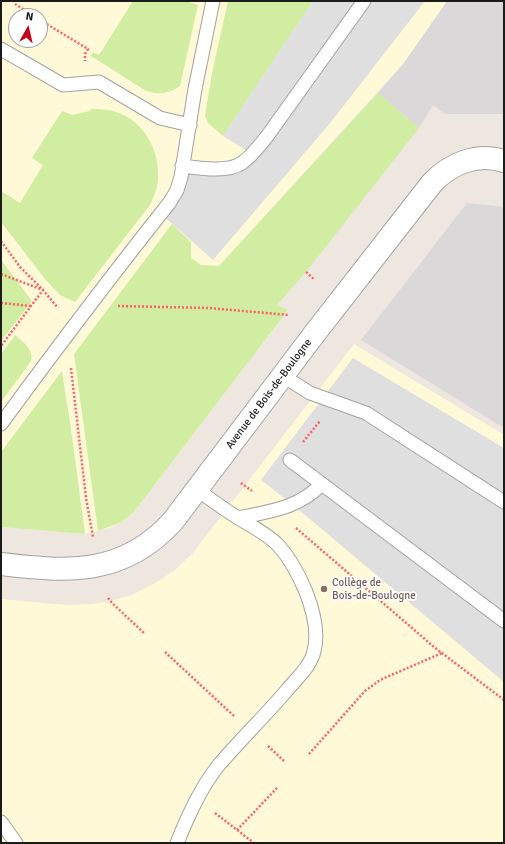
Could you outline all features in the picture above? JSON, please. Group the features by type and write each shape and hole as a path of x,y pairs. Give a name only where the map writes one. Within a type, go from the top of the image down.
{"street":[{"name":"Avenue de Bois-de-Boulogne","path":"1,564 81,568 105,565 125,558 145,546 164,530 439,176 448,169 467,160 488,158 504,161"}],"lane":[{"path":"1,424 66,335 88,310 170,202 177,190 213,1"},
{"path":"182,166 208,169 225,168 241,164 268,135 364,1"},
{"path":"1,49 63,85 99,82 160,118 190,125"},
{"path":"283,376 310,393 366,413 504,502"},
{"path":"290,460 504,621"},
{"path":"238,518 289,507 306,498 322,484"},
{"path":"177,843 196,800 218,767 301,674 310,662 316,638 314,617 301,581 289,558 278,544 196,489"},
{"path":"1,822 16,843"}],"path":[{"path":"15,4 21,8"},
{"path":"48,25 88,49 85,54"},
{"path":"1,241 20,267 43,290 62,313"},
{"path":"306,272 315,280"},
{"path":"1,274 43,290"},
{"path":"1,346 43,290"},
{"path":"1,303 31,306"},
{"path":"111,306 209,308 289,315"},
{"path":"70,361 92,537"},
{"path":"290,460 334,402"},
{"path":"295,527 442,653 504,700"},
{"path":"108,598 145,634"},
{"path":"165,652 236,718"},
{"path":"309,754 372,685 380,680 442,653"},
{"path":"267,745 284,760"},
{"path":"237,830 277,788"},
{"path":"214,812 254,843"}],"shaded area":[{"path":"1,1 447,1 403,64 219,266 277,305 288,310 134,512 122,522 109,528 85,534 1,527"},
{"path":"313,1 425,1 331,122 213,260 161,214 182,166 208,169 252,154 223,136"},
{"path":"447,1 504,1 504,114 445,114 433,105 419,128 378,93 403,64"},
{"path":"467,203 504,207 504,428 361,340"},
{"name":"Collège de Bois-de-Boulogne","path":"354,344 504,435 504,843 1,843 1,599 66,605 93,604 132,595 174,571 192,554"},
{"path":"353,358 504,448 504,682 293,505 261,480"}],"green space":[{"path":"133,1 186,1 198,5 180,86 172,91 156,93 146,91 91,56 93,52 99,55"},
{"path":"228,1 313,1 223,136 208,123 205,116 212,73"},
{"path":"378,93 419,128 306,272 277,305 288,310 134,512 122,522 98,531 74,354 172,224 191,242 191,258 201,265 219,266"},
{"path":"91,109 116,112 126,116 142,129 153,147 158,167 158,181 156,192 150,205 75,302 60,295 45,279 1,222 1,191 20,203 43,165 32,158 62,111 72,115 90,111"},
{"path":"1,260 32,301 1,341"},
{"path":"15,335 29,349 32,357 31,361 1,402 1,354"},
{"path":"62,371 85,534 1,527 1,452"}],"place":[{"name":"Collège de Bois-de-Boulogne","path":"324,589"}]}
